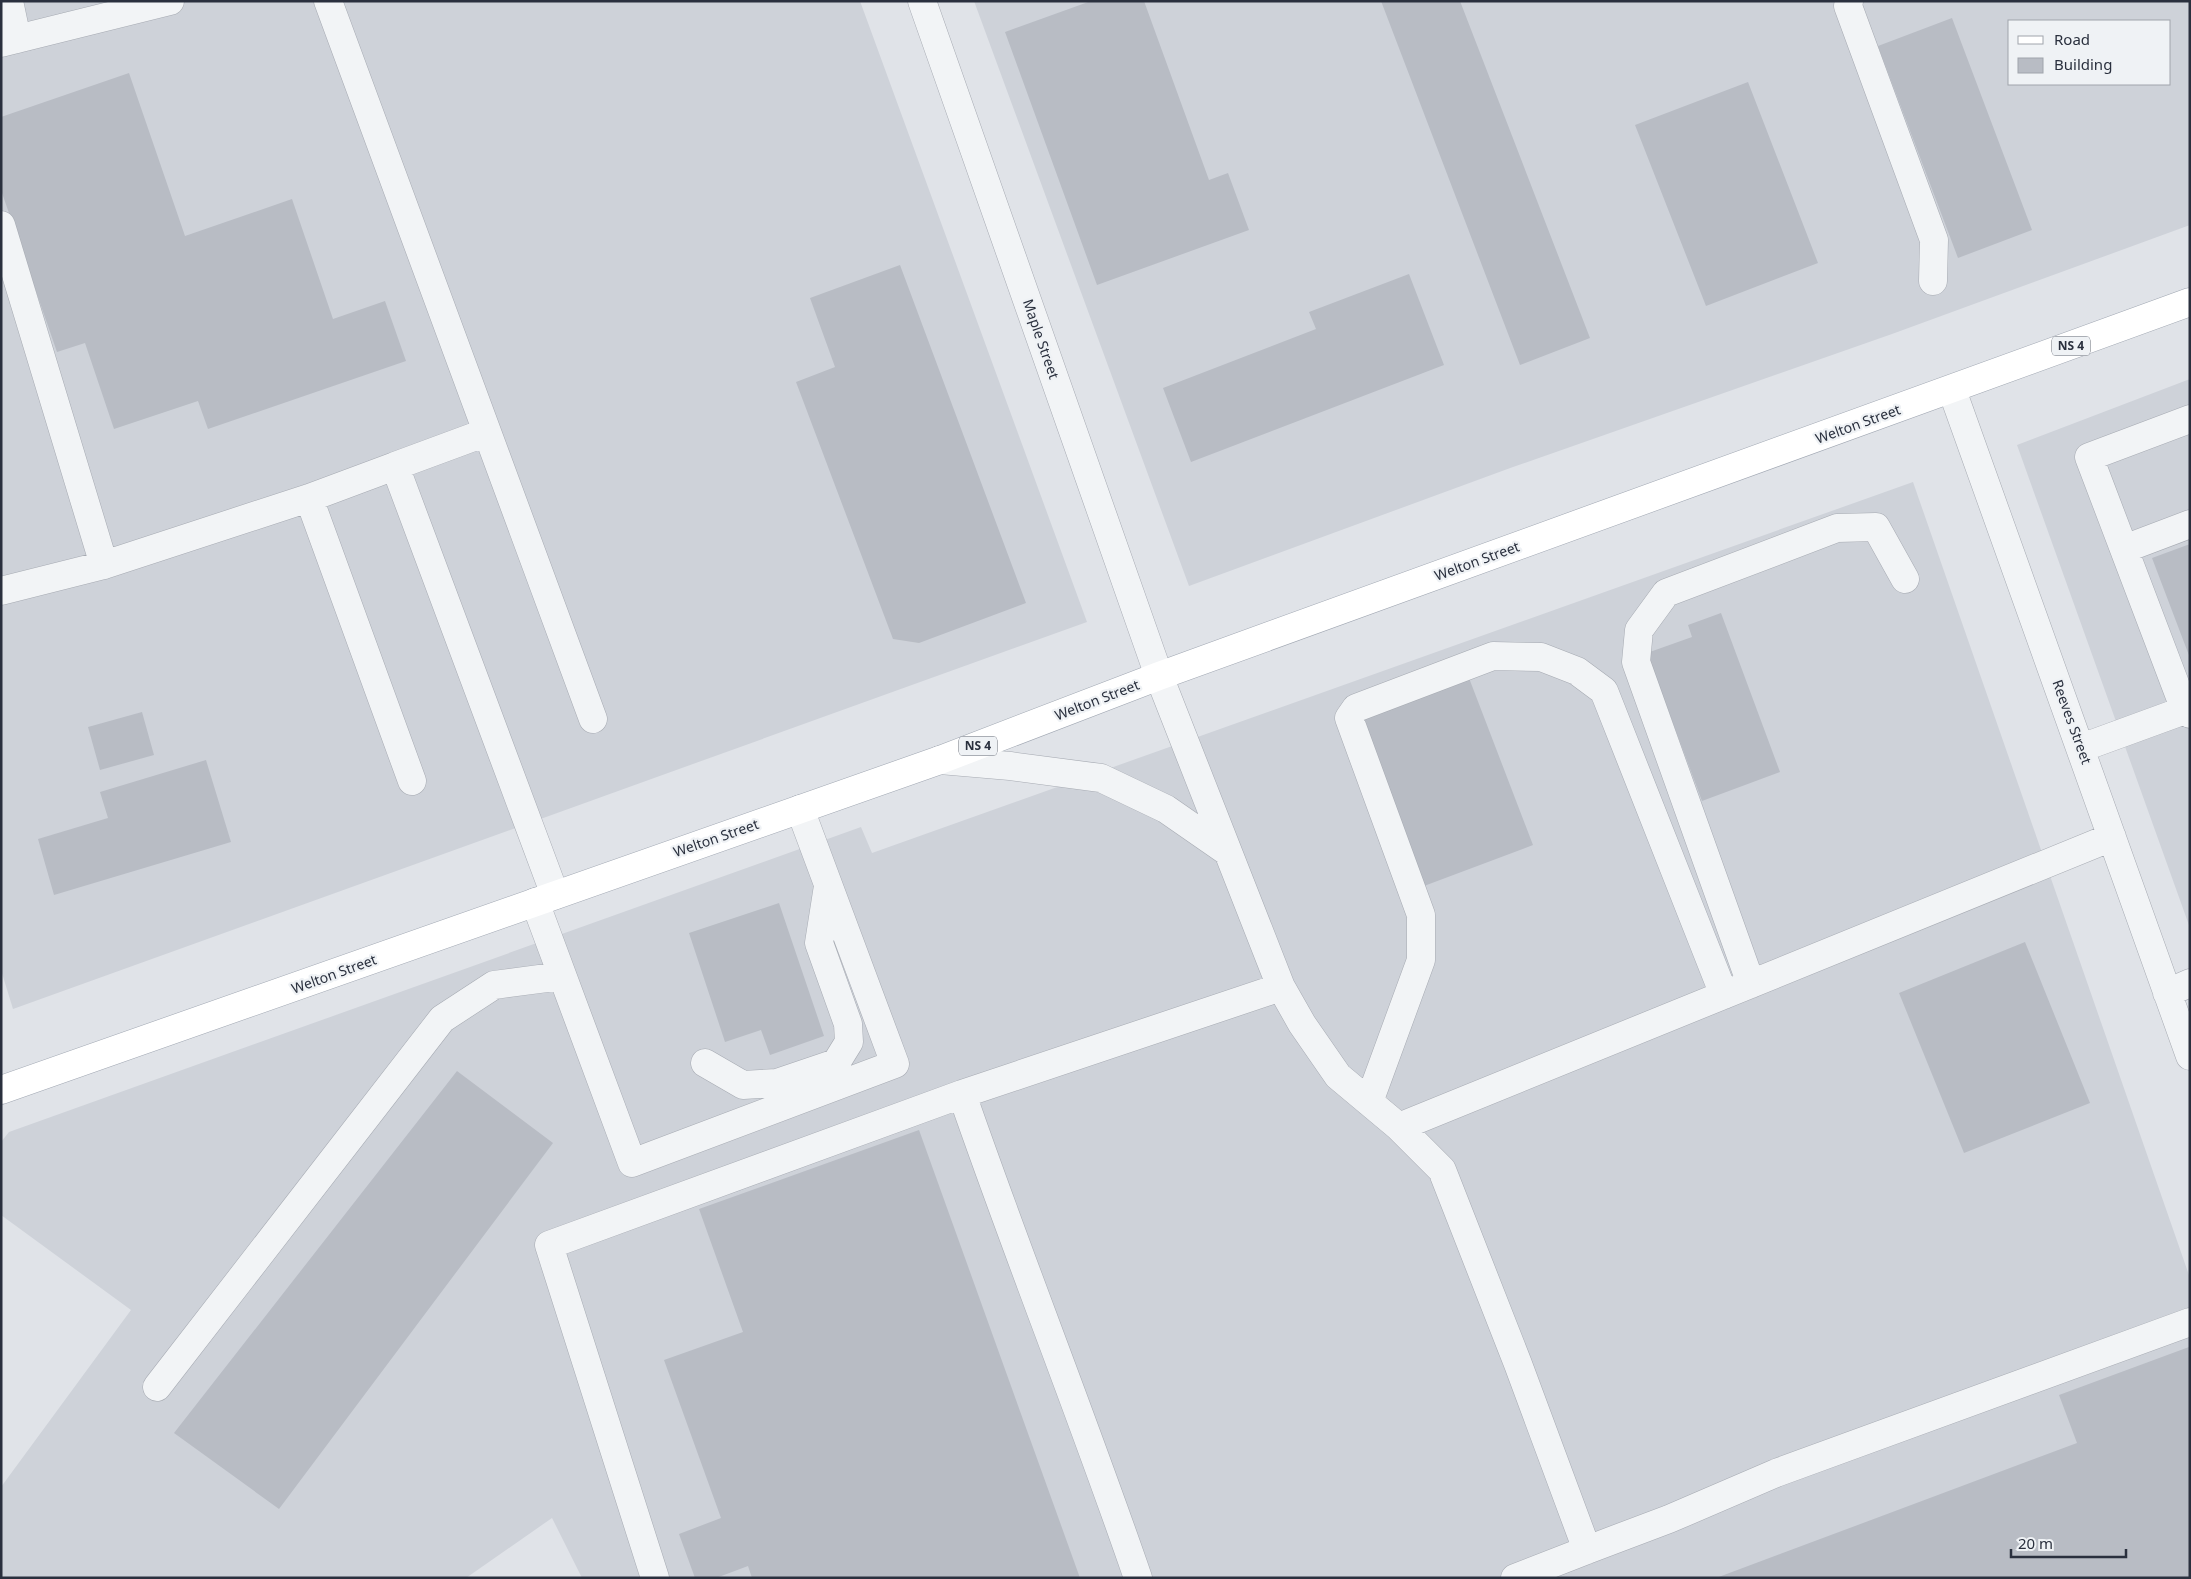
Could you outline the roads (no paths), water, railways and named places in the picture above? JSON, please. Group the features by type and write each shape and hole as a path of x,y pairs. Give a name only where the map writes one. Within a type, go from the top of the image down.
{"main road":[{"name":"Welton Street","path":"1,1090 940,760 1159,676 1952,390 2190,302"}],"street":[{"path":"9,1 9,41 170,1"},
{"path":"328,1 593,719"},
{"name":"Maple Street","path":"922,1 1159,676 1281,987 1302,1024 1338,1076 1398,1127 1442,1170 1518,1364 1587,1550"},
{"path":"1848,3 1934,240 1932,281"},
{"path":"1,224 104,565"},
{"name":"Reeves Street","path":"1952,390 2112,837 2178,988 2190,1056"},
{"path":"2081,748 2188,712 2089,457 2190,418"},
{"path":"1,591 104,565 309,498 487,432"},
{"path":"395,466 544,899 562,976 632,1163 895,1064 800,809"},
{"path":"309,498 412,781"},
{"path":"2124,549 2190,524"},
{"path":"1751,984 1636,662 1639,630 1666,593 1838,528 1876,527 1905,579"},
{"path":"1369,1102 1421,960 1421,915 1349,718 1356,708 1493,656 1541,657 1577,671 1604,691 1724,995"},
{"path":"940,760 1010,766 1101,778 1166,809 1228,852"},
{"path":"1398,1127 2112,837"},
{"path":"705,1062 743,1085 777,1083 836,1062 849,1042 848,1024 819,943 828,885"},
{"path":"157,1386 442,1019 494,985 562,976"},
{"path":"655,1578 549,1245 962,1094 1281,987"},
{"path":"962,1094 1138,1578"},
{"path":"1515,1578 1669,1519 1776,1473 2190,1322"}]}
